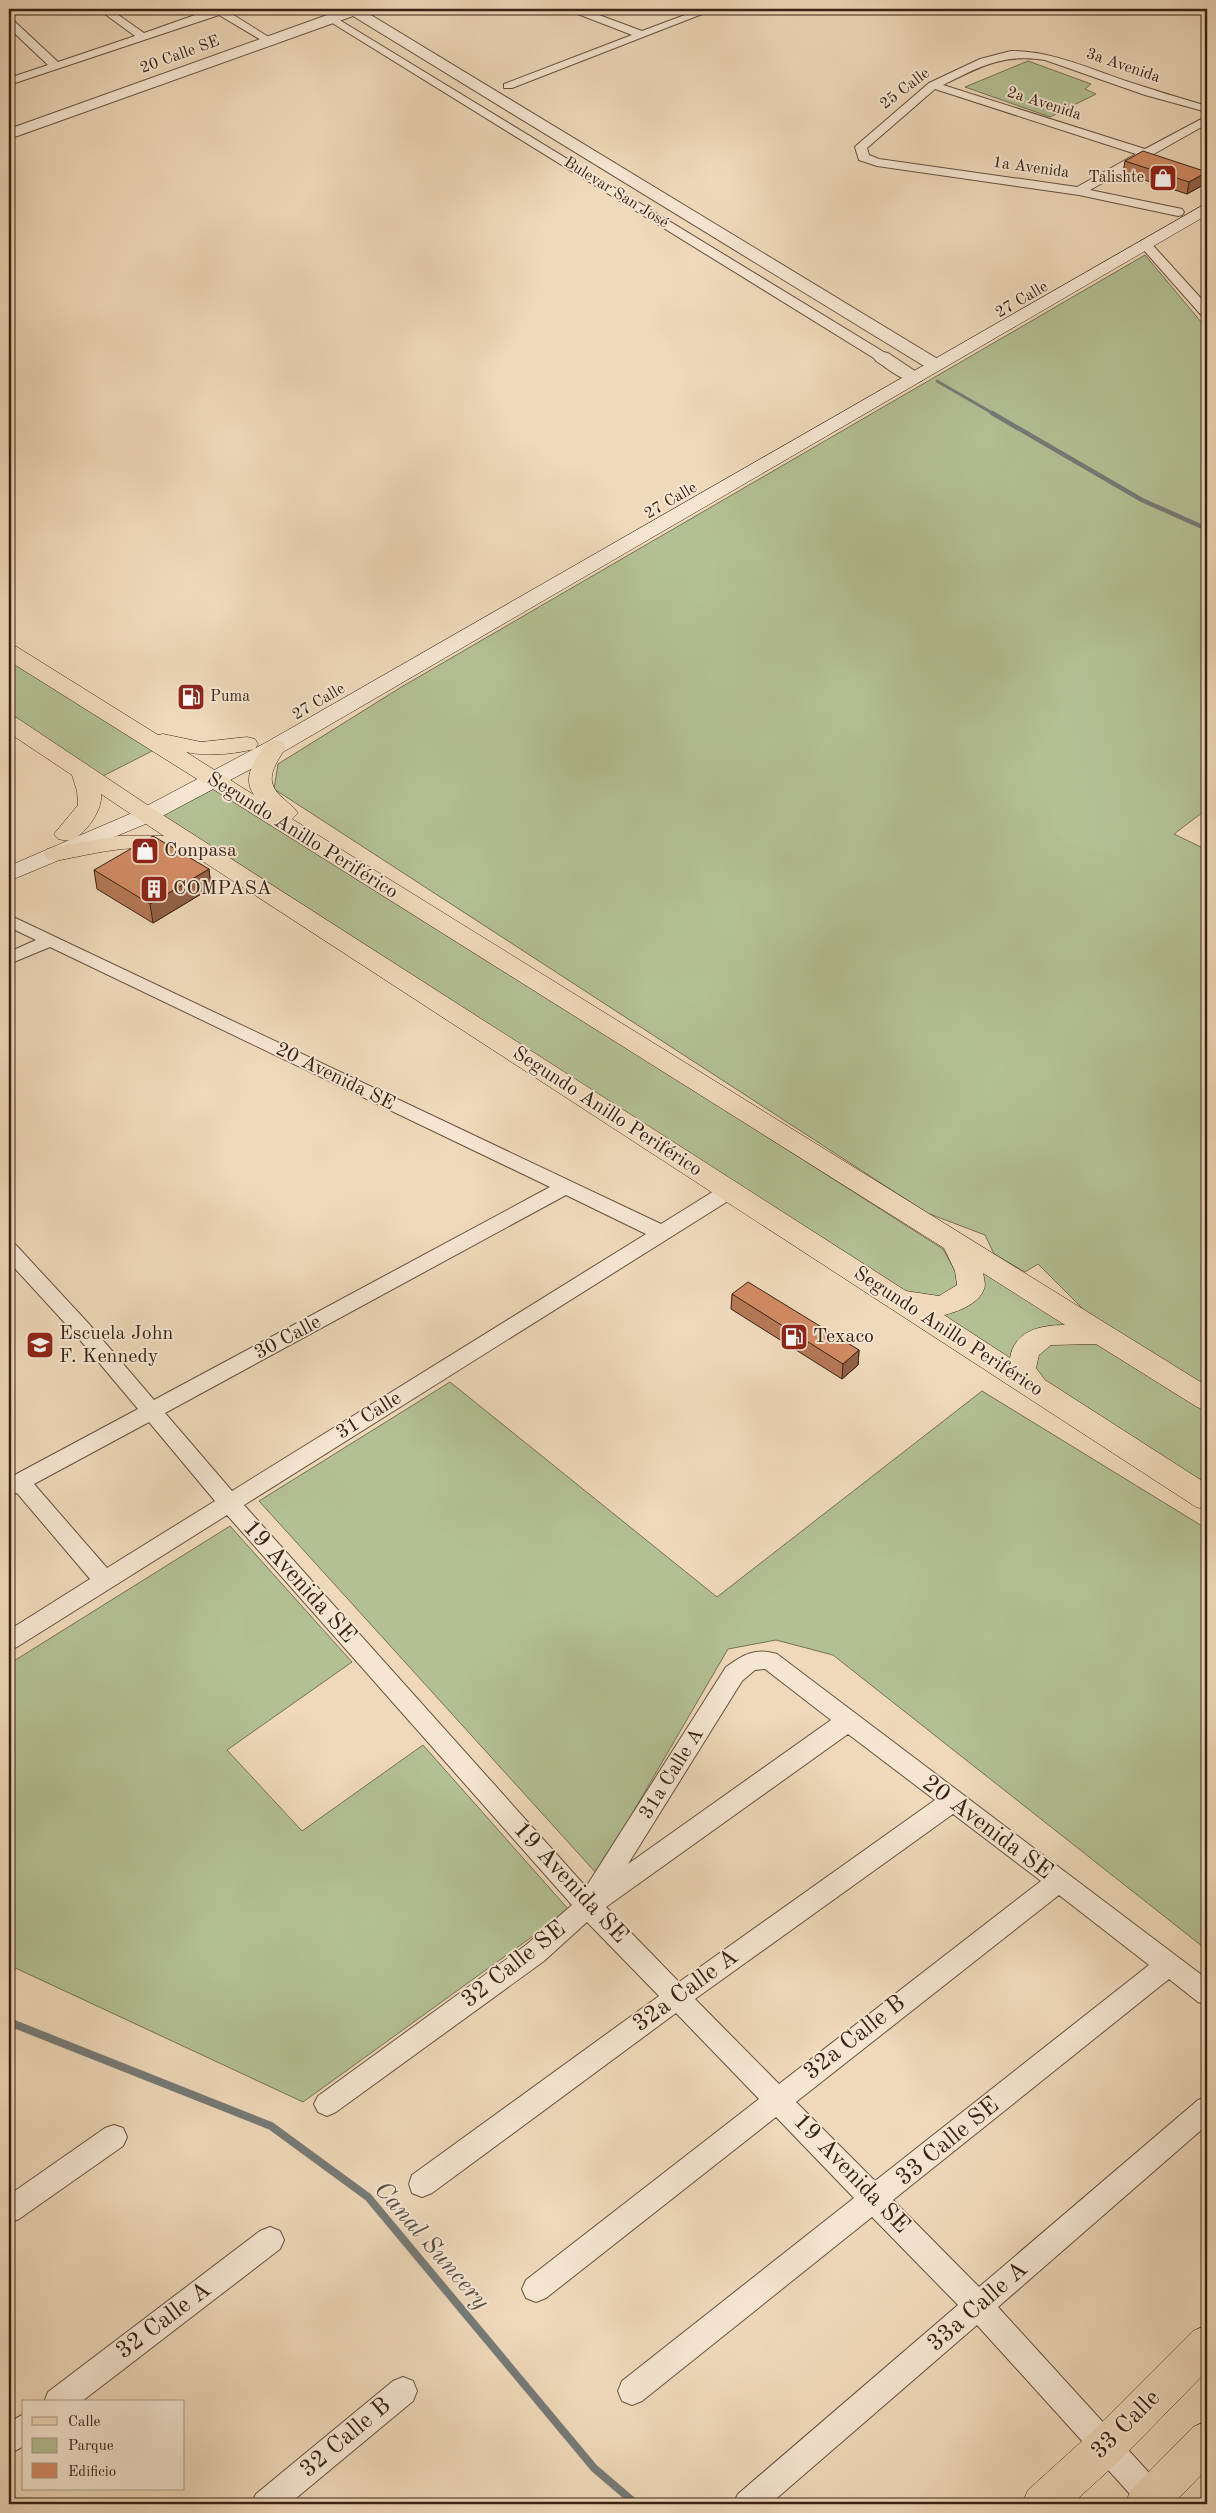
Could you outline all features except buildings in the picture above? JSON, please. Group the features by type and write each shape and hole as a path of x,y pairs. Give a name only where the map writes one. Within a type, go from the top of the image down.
{"main road":[{"name":"27 Calle","path":"928,362 1207,195"},
{"name":"27 Calle","path":"206,776 247,744 908,373 1145,244 1207,208"},
{"name":"27 Calle","path":"61,844 206,776 275,747 908,373"},
{"name":"Segundo Anillo Periférico","path":"9,652 376,883 1207,1400"},
{"name":"Segundo Anillo Periférico","path":"9,723 219,861 1207,1499"},
{"path":"129,728 174,745 200,749 247,744"},
{"path":"275,747 262,768 258,780 263,793 273,803 354,860 376,883"},
{"path":"9,874 61,844 86,814 90,803 90,791 81,770"},
{"path":"9,859 61,844 156,841 219,861"},
{"path":"896,1298 932,1307 951,1305 971,1288 969,1271 954,1242"},
{"path":"1035,1388 1022,1369 1025,1351 1044,1335 1101,1334"},
{"name":"33 Calle","path":"1042,2504 1105,2447 1207,2344"},
{"path":"1149,2501 1207,2441"}],"street":[{"path":"103,9 143,37"},
{"name":"Bulevar San José","path":"317,9 908,373"},
{"path":"574,9 642,35"},
{"path":"9,82 218,10 270,41"},
{"name":"Bulevar San José","path":"356,10 928,362"},
{"name":"20 Calle SE","path":"9,134 356,10"},
{"path":"508,86 642,35 700,10"},
{"path":"9,22 56,66"},
{"name":"25 Calle","path":"877,162 863,157 861,147 933,85 984,61 1011,54 1029,54"},
{"name":"3a Avenida","path":"1029,54 1047,57 1149,93 1207,109"},
{"name":"2a Avenida","path":"933,85 1146,152"},
{"path":"1079,191 1207,119"},
{"name":"1a Avenida","path":"877,162 1079,191 1178,212"},
{"path":"1145,244 1207,313"},
{"name":"20 Avenida SE","path":"9,920 662,1233"},
{"path":"9,959 50,940"},
{"name":"30 Calle","path":"15,1485 566,1187"},
{"name":"31 Calle","path":"9,1641 729,1190"},
{"name":"19 Avenida SE","path":"9,1250 82,1329 229,1503 588,1906 778,2098 978,2306 1105,2447 1149,2501"},
{"path":"15,1485 105,1581"},
{"name":"20 Avenida SE","path":"769,1660 1207,1994"},
{"name":"31a Calle A","path":"588,1906 734,1674 750,1661 769,1660"},
{"name":"32 Calle SE","path":"327,2104 535,1953 588,1906 848,1721"},
{"name":"32a Calle A","path":"422,2184 678,1997 953,1801"},
{"name":"32a Calle B","path":"536,2289 778,2098 1058,1882"},
{"name":"33 Calle SE","path":"632,2391 876,2200 1168,1965"},
{"name":"33a Calle A","path":"748,2504 1207,2109"},
{"path":"9,2210 114,2137"},
{"name":"32 Calle A","path":"61,2400 270,2240"},
{"name":"32 Calle B","path":"266,2504 403,2391"},
{"path":"9,2440 22,2430"}],"green space":[{"path":"1028,61 1091,84 1085,89 1096,94 1050,117 965,87"},
{"path":"1145,255 1207,329 1207,809 1174,834 1207,850 1207,1387 1085,1311 1038,1264 1025,1272 994,1254 985,1235 927,1213 274,789 278,764 403,686"},
{"path":"9,659 154,750 101,777 9,717"},
{"path":"212,783 943,1249 960,1280 947,1298 901,1294 150,815"},
{"path":"971,1262 1073,1329 1038,1330 1016,1375 917,1311 953,1307"},
{"path":"1046,1337 1096,1339 1207,1407 1207,1498 1037,1389 1028,1352"},
{"path":"450,1382 717,1597 982,1391 1207,1529 1207,1950 833,1655 776,1640 728,1649 597,1874 259,1501"},
{"path":"230,1526 352,1662 227,1750 302,1831 423,1745 569,1910 303,2102 9,1965 9,1664"}],"waterway":[{"path":"937,381 994,414"},
{"path":"992,413 1142,500 1207,529"},
{"name":"Canal Suncery","path":"9,2022 271,2126 368,2197 594,2468 636,2504"}],"place":[{"name":"Talishte","path":"1163,178"},
{"name":"Puma","path":"191,697"},
{"name":"Conpasa","path":"145,851"},
{"name":"COMPASA","path":"154,889"},
{"name":"Texaco","path":"794,1337"},
{"name":"Escuela John F. Kennedy","path":"40,1345"}]}
